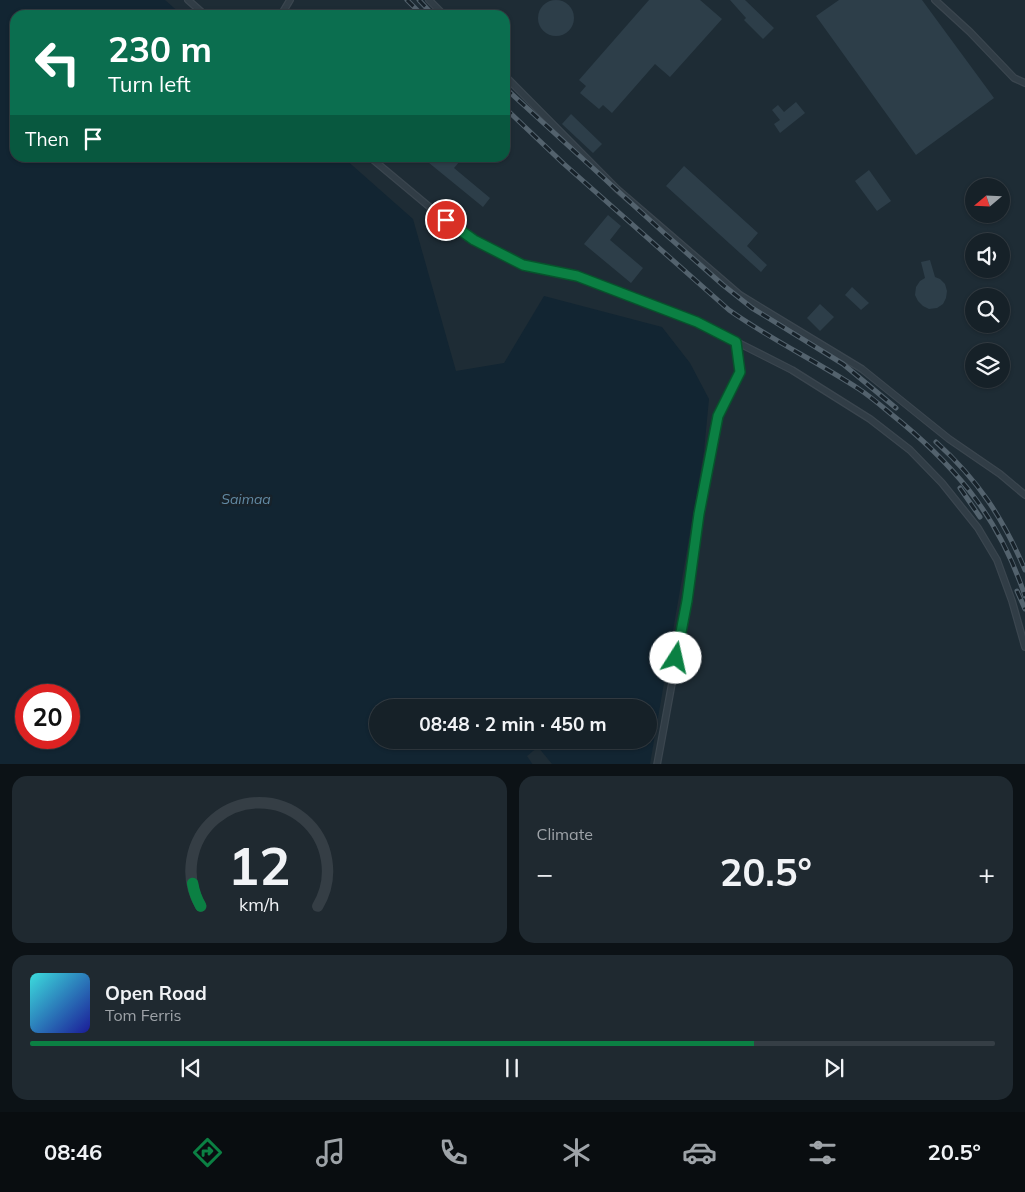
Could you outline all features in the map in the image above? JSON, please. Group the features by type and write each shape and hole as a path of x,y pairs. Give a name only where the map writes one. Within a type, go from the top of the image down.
{"lane":[{"path":"188,0 199,10"},
{"path":"429,0 439,10"},
{"path":"935,0 970,32 1014,78 1025,83"},
{"path":"510,81 618,189 740,295 862,369 949,439 1000,474 1025,495"},
{"path":"376,162 432,209 474,240 523,265 577,276 697,322 792,370 870,418 910,450 942,483 978,528 997,560 1012,601 1025,646"},
{"path":"657,764 687,601 699,514 718,416 740,372 736,342"}],"water":[{"name":"Saimaa","path":"0,0 165,0 176,10 10,10 10,162 349,162 413,219 456,371 504,363 544,296 662,327 690,363 709,399 704,451 657,723 657,699 369,699 369,749 536,749 527,756 532,764 0,764"},
{"name":"Saimaa","path":"540,749 653,749 650,764 552,764"}],"building":[{"path":"556,0 563,1 569,5 573,11 573,25 569,31 563,35 556,36 549,35 543,31 539,25 538,18 539,11 543,5 549,1"},
{"path":"649,0 700,0 722,19 670,77 655,64 612,113 603,105 599,109 580,93 586,86 579,80"},
{"path":"730,0 745,0 774,28 763,39 744,20 746,18"},
{"path":"839,0 922,0 994,98 916,155 816,16"},
{"path":"796,102 805,113 780,133 774,124 780,120 772,110 778,105 784,112"},
{"path":"571,114 602,144 593,153 562,124"},
{"path":"428,162 459,162 454,168 490,198 483,207"},
{"path":"684,166 758,233 747,246 767,265 761,272 666,186"},
{"path":"869,170 891,201 877,211 855,181"},
{"path":"608,215 621,226 610,240 643,268 631,283 584,244"},
{"path":"930,260 935,277 945,284 947,291 943,304 937,308 929,309 918,301 915,295 916,287 925,278 921,262"},
{"path":"852,287 869,303 861,310 845,295"},
{"path":"820,304 834,317 820,331 807,318"}],"railway":[{"path":"407,0 417,10"},
{"path":"419,0 428,10"},
{"path":"510,93 723,285 752,308 843,364 896,408"},
{"path":"510,113 564,164 729,310 859,389 923,441 960,479 991,521 1004,544 1025,596"},
{"path":"936,442 977,485 1008,533 1025,570"},
{"path":"960,488 980,517"},
{"path":"1017,591 1025,609"}],"route":[{"path":"446,220 474,240 523,265 577,276 697,322 736,342 740,372 718,416 699,514 687,601 676,658"}]}
